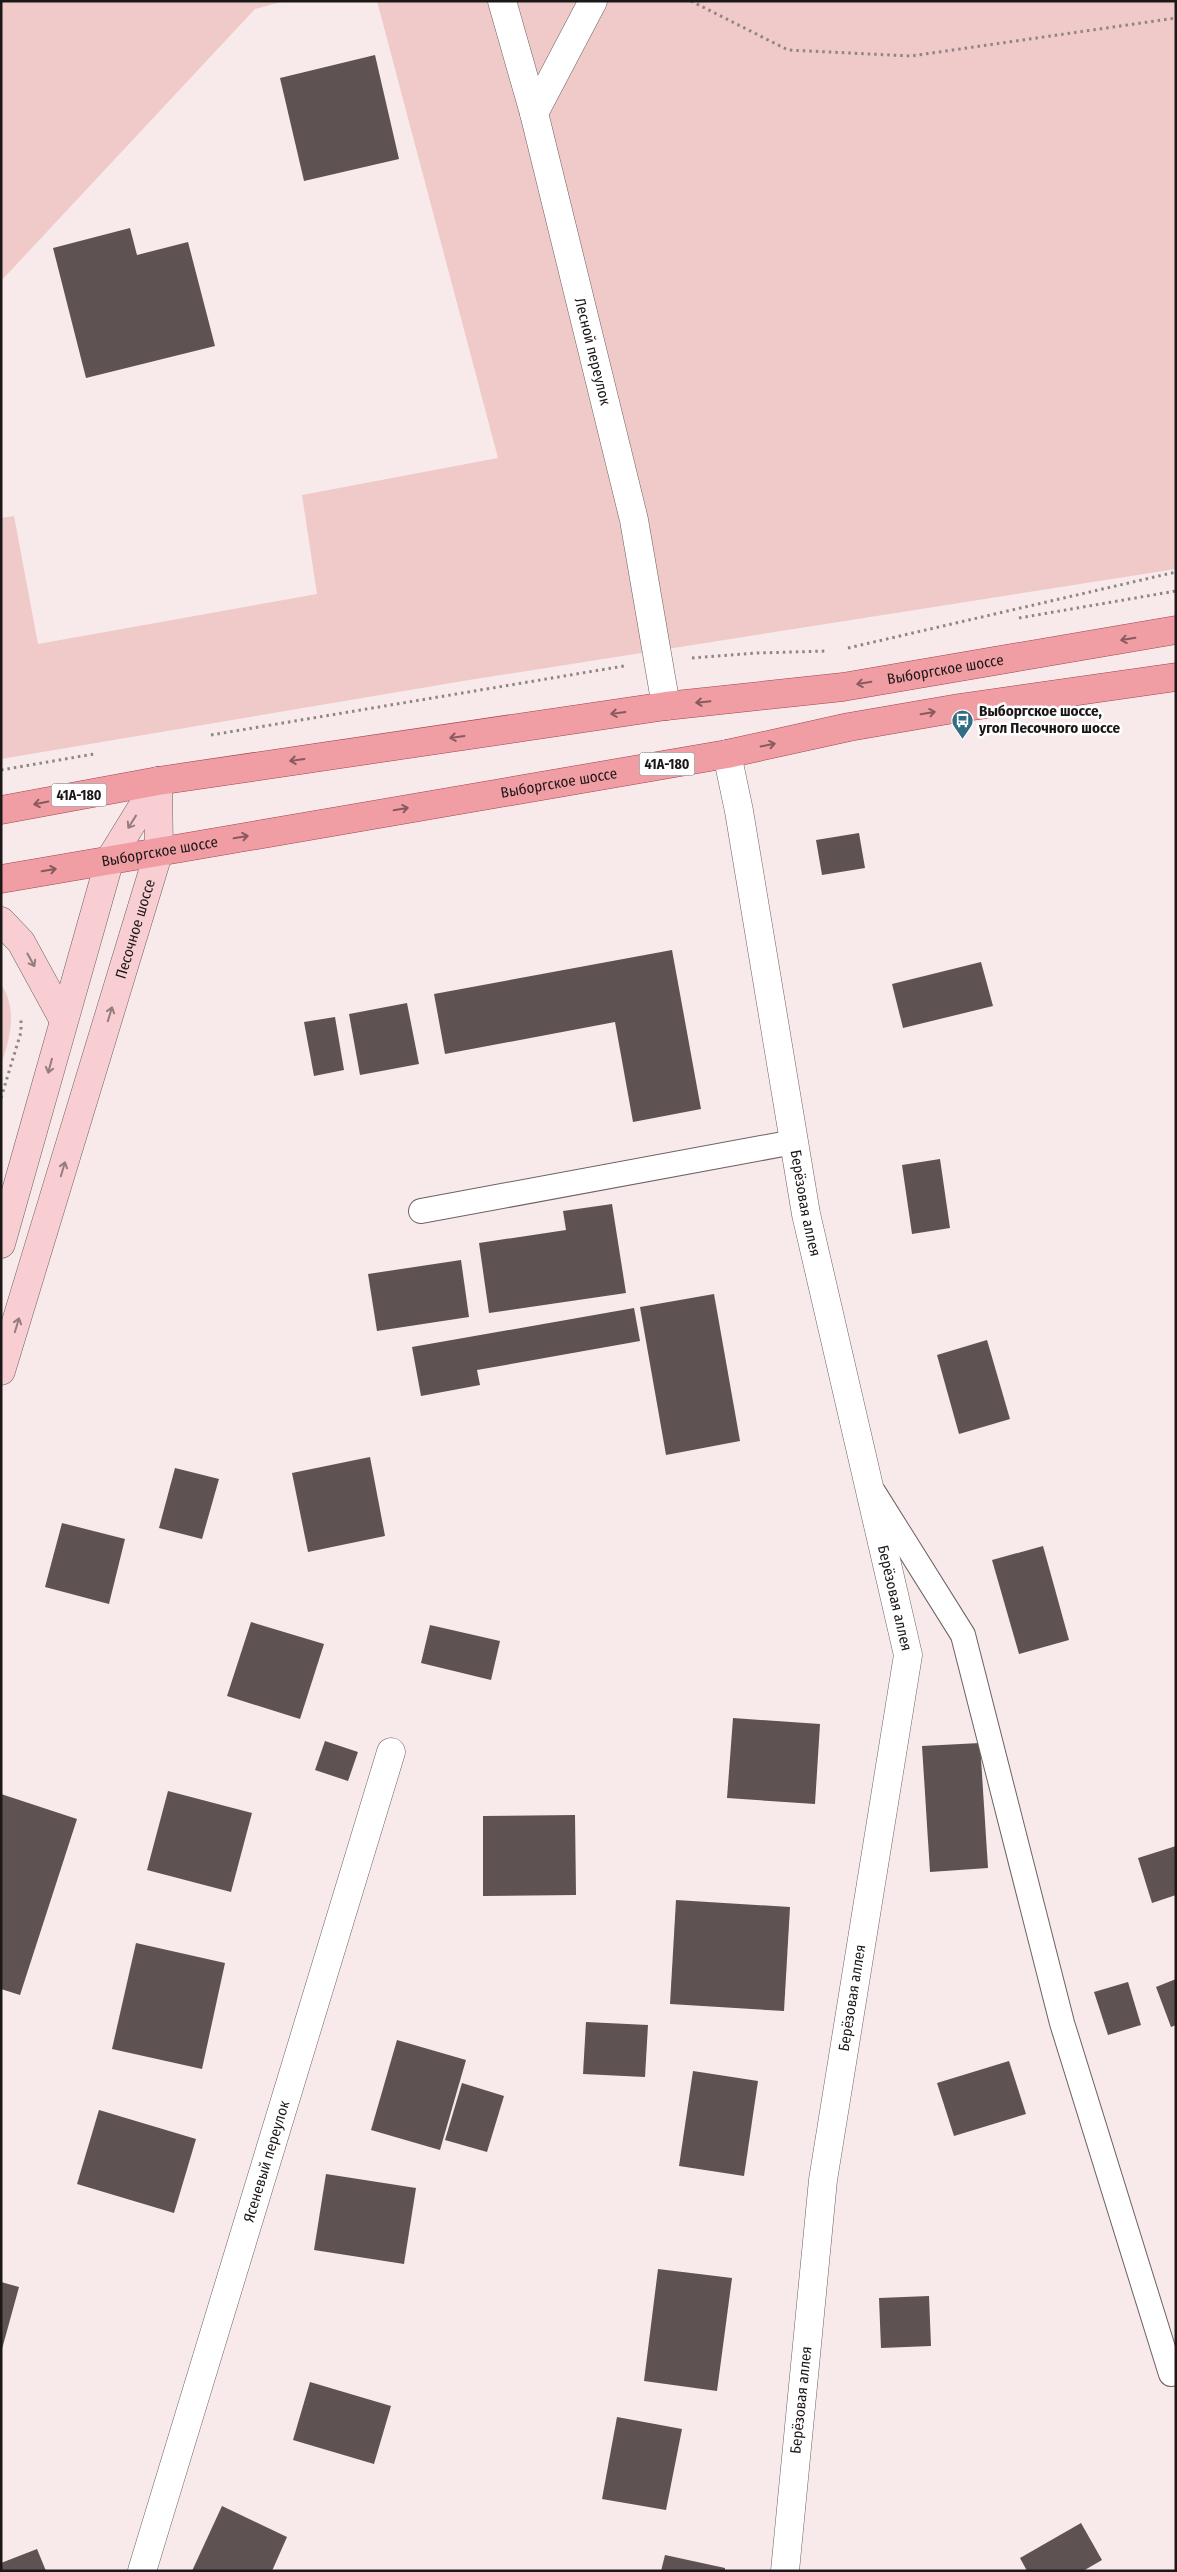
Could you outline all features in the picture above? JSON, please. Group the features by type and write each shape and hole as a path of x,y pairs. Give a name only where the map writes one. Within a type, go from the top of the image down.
{"main road":[{"name":"Выборгское шоссе","path":"1,810 158,781 666,706 843,687 1176,630"},
{"name":"Выборгское шоссе","path":"1,878 727,754 849,727 941,711 1176,677"},
{"name":"Песочное шоссе","path":"1,1371 158,851 158,781"},
{"path":"1,1244 63,1019 110,859 158,781"},
{"path":"1,921 21,942 63,1019"}],"street":[{"name":"Лесной переулок","path":"502,1 534,113 634,520 666,706"},
{"path":"534,113 593,1"},
{"name":"Берёзовая аллея","path":"727,754 739,810 806,1214 908,1655 823,2180 784,2571"},
{"name":"Ясеневый переулок","path":"142,2571 391,1752"}],"lane":[{"path":"421,1212 794,1142"},
{"path":"868,1483 963,1635 1062,2023 1171,2374 1176,2373"}],"path":[{"path":"691,1 788,50 911,56 1176,18"},
{"path":"943,632 846,648 1176,572"},
{"path":"1011,620 1176,591"},
{"path":"202,736 659,660 836,650"},
{"path":"1,770 97,754"},
{"path":"1,1098 21,1032 21,1014"}],"shaded area":[{"path":"1,1 285,1 255,9 1,281"},
{"path":"377,1 1176,1 1176,569 469,680 1,759 1,518 14,516 38,644 317,594 302,495 498,458"},
{"path":"1,984 9,1004 11,1024 1,1065"}],"building":[{"path":"375,55 399,159 304,181 280,78"},
{"path":"130,228 137,255 188,242 215,346 86,378 53,248"},
{"path":"859,833 865,868 822,875 816,840"},
{"path":"672,950 701,1109 633,1122 615,1022 445,1054 434,994"},
{"path":"981,962 993,1006 903,1028 892,984"},
{"path":"407,1003 419,1064 360,1075 349,1014"},
{"path":"335,1017 344,1070 314,1076 304,1022"},
{"path":"940,1159 950,1228 912,1234 902,1165"},
{"path":"612,1204 626,1293 489,1313 479,1243 566,1230 563,1211"},
{"path":"461,1260 469,1317 377,1331 368,1274"},
{"path":"714,1294 740,1441 666,1455 640,1307"},
{"path":"634,1308 640,1341 477,1370 480,1385 421,1396 412,1347"},
{"path":"987,1340 1010,1419 959,1434 937,1355"},
{"path":"370,1457 385,1536 308,1552 292,1473"},
{"path":"175,1468 219,1479 202,1539 159,1528"},
{"path":"62,1523 125,1539 109,1604 45,1587"},
{"path":"1043,1546 1069,1640 1019,1654 992,1560"},
{"path":"251,1622 324,1644 300,1719 227,1696"},
{"path":"430,1625 500,1641 491,1680 421,1663"},
{"path":"733,1718 820,1724 815,1804 727,1798"},
{"path":"325,1741 358,1752 348,1781 315,1770"},
{"path":"980,1743 988,1868 930,1872 922,1746"},
{"path":"168,1791 252,1813 231,1892 147,1870"},
{"path":"1,1794 77,1819 20,1995 1,1989"},
{"path":"575,1815 576,1895 483,1896 483,1816"},
{"path":"1176,1846 1176,1895 1152,1903 1138,1858"},
{"path":"676,1900 790,1907 784,2011 670,2004"},
{"path":"136,1943 225,1963 202,2069 112,2049"},
{"path":"1176,1979 1176,2025 1171,2027 1156,1987"},
{"path":"1128,1982 1141,2025 1108,2035 1094,1992"},
{"path":"586,2022 648,2025 645,2077 583,2074"},
{"path":"397,2040 466,2060 440,2150 371,2130"},
{"path":"1009,2061 1026,2114 954,2136 937,2083"},
{"path":"693,2071 758,2081 744,2176 679,2166"},
{"path":"462,2083 504,2096 487,2152 445,2140"},
{"path":"99,2110 196,2139 174,2213 77,2184"},
{"path":"326,2174 416,2188 404,2264 314,2250"},
{"path":"658,2269 732,2278 717,2391 644,2381"},
{"path":"1,2282 19,2287 2,2349 1,2349"},
{"path":"929,2296 931,2346 881,2348 879,2298"},
{"path":"310,2382 391,2406 374,2464 293,2440"},
{"path":"617,2417 682,2429 666,2510 602,2499"},
{"path":"222,2506 287,2537 272,2571 192,2571"},
{"path":"1081,2523 1102,2560 1083,2571 1027,2571 1020,2558"},
{"path":"37,2549 46,2571 1,2571 1,2563"},
{"path":"665,2555 725,2568 725,2571 661,2571"}],"place":[{"name":"Выборгское шоссе, угол Песочного шоссе","path":"963,739"}]}
